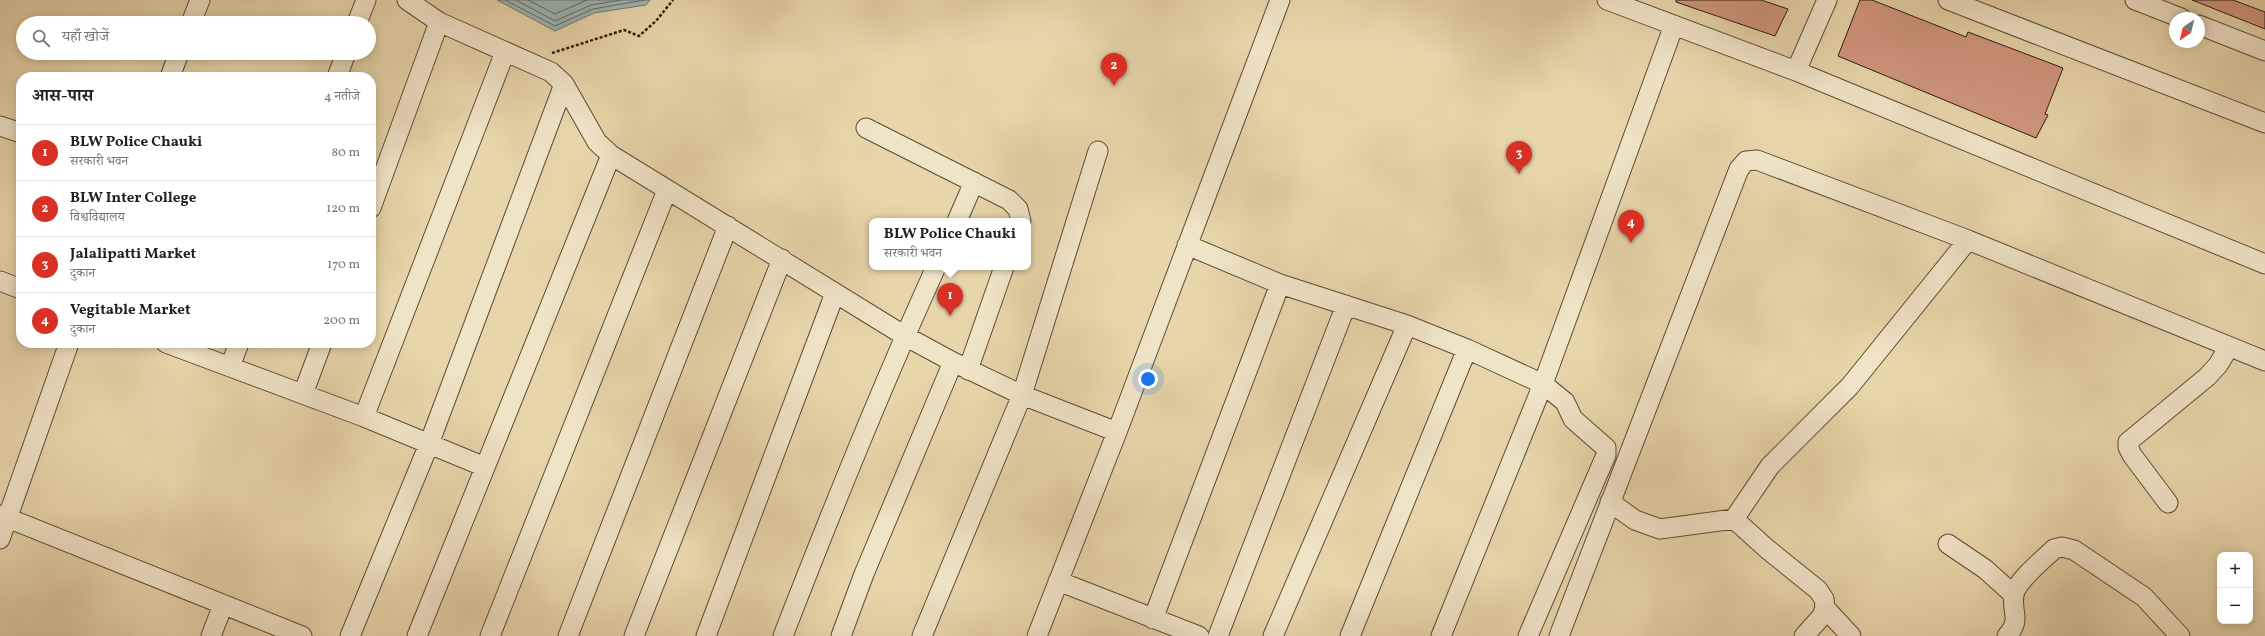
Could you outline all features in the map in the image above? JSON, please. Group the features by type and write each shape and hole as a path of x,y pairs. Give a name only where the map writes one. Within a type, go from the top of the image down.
{"street":[{"path":"194,16 200,0"},
{"path":"360,16 366,0"},
{"path":"407,0 439,22 551,72 564,84 596,142 611,155 782,258 905,336 961,366 1022,395 1117,432"},
{"path":"1037,636 1117,432 1280,0"},
{"path":"1607,0 1796,70 2265,264"},
{"path":"1796,70 1827,0"},
{"path":"1948,0 2265,123"},
{"path":"2135,0 2169,13"},
{"path":"376,194 439,22"},
{"path":"1440,636 1543,384 1674,25"},
{"path":"2205,27 2265,51"},
{"path":"364,417 505,52"},
{"path":"172,72 176,60"},
{"path":"339,72 343,60"},
{"path":"350,636 429,444 564,84"},
{"path":"0,126 16,131"},
{"path":"866,128 1009,200 1018,209 1020,218"},
{"path":"922,636 1022,395 1098,151"},
{"path":"416,636 611,155"},
{"path":"1559,636 1739,169 1746,161 1757,160 1968,240 2265,361"},
{"path":"958,218 974,182"},
{"path":"490,636 667,190"},
{"path":"568,636 728,226"},
{"path":"1610,502 1635,520 1660,529 1734,518 1770,466 1850,386 1968,240"},
{"path":"1187,245 1280,284 1407,325 1467,349 1543,384 1565,402 1574,419 1606,448 1606,455 1528,636"},
{"path":"634,636 782,258"},
{"path":"783,636 817,547 905,336 935,270"},
{"path":"841,636 864,574 961,366 1003,270"},
{"path":"0,281 16,287"},
{"path":"1153,619 1280,284"},
{"path":"706,636 835,293"},
{"path":"1218,636 1346,305"},
{"path":"1274,636 1407,325"},
{"path":"2168,503 2132,455 2128,448 2128,442 2207,377 2218,365 2229,346"},
{"path":"0,539 4,516 67,348"},
{"path":"179,348 364,417 485,467"},
{"path":"230,367 237,348"},
{"path":"303,394 320,348"},
{"path":"1350,636 1467,349"},
{"path":"4,516 223,605 280,632 302,636"},
{"path":"1734,518 1766,548 1818,590 1824,599 1825,608 1822,616 1804,636"},
{"path":"1948,544 1985,569 2014,595"},
{"path":"2007,636 2016,622 2014,595 2028,575 2054,549 2062,547 2074,550 2144,597 2180,636"},
{"path":"1058,581 1199,636"},
{"path":"211,636 223,605"},
{"path":"1825,608 1851,636"}],"path":[{"path":"548,54 624,30 639,36 656,21 673,0"}],"water":[{"path":"497,0 650,0 646,5 594,13 555,31"}],"building":[{"path":"1676,0 1761,0 1788,9 1775,36 1676,2"},
{"path":"1860,0 1872,0 1966,37 1968,32 2063,68 2045,114 2048,115 2036,138 1838,56"},
{"path":"2192,0 2233,0 2265,12 2265,29"}],"place":[{"name":"BLW Inter College","path":"1114,86"},
{"name":"Jalalipatti Market","path":"1519,174"},
{"name":"Vegitable Market","path":"1631,243"},
{"name":"BLW Police Chauki","path":"950,316"}]}
